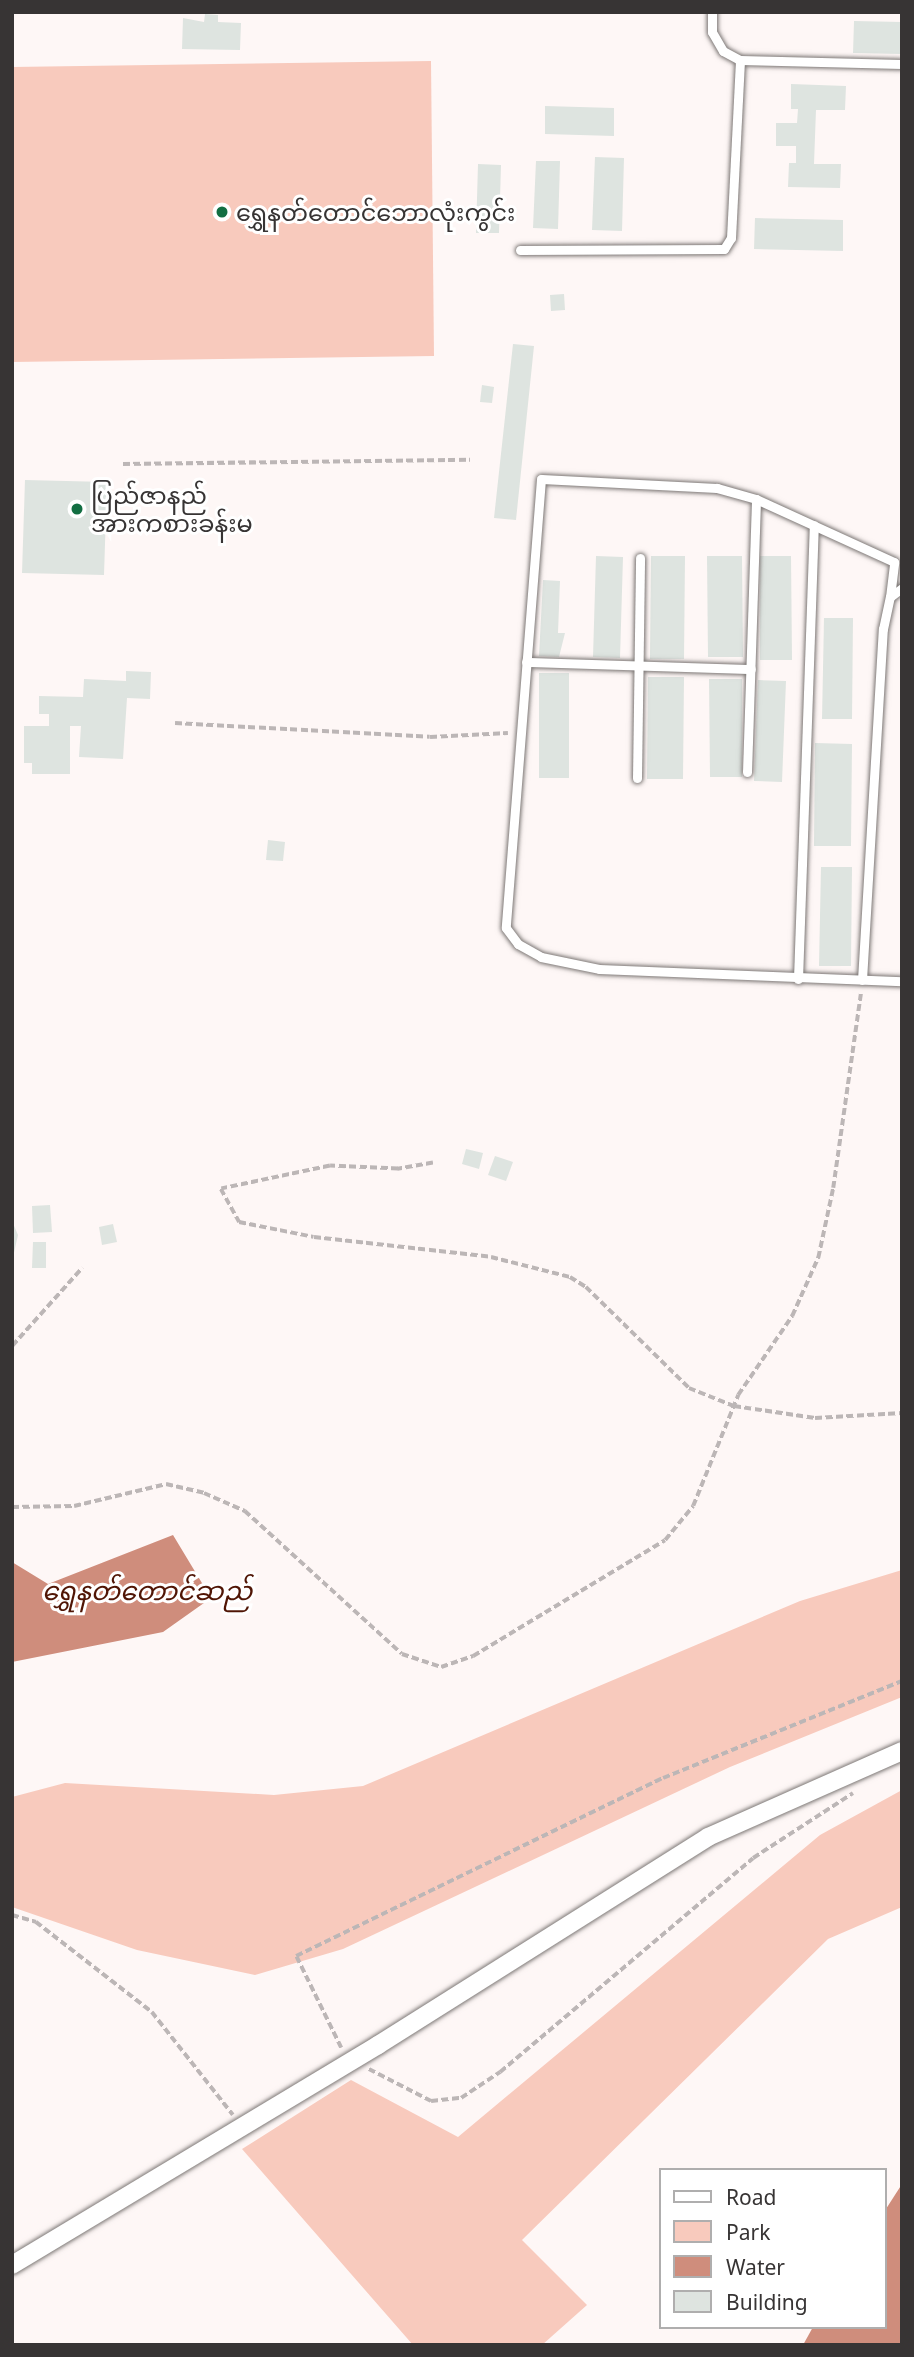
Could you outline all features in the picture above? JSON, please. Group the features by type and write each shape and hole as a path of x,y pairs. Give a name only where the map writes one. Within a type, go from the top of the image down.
{"street":[{"path":"12,2265 352,2061 708,1837 902,1751"}],"lane":[{"path":"712,12 712,32 723,51 740,60 902,64"},
{"path":"520,250 724,249 730,238 740,60"},
{"path":"862,980 883,629 894,562 756,499 718,488 541,479 506,928 518,944 541,957 599,969 798,979 902,981"},
{"path":"747,772 756,499"},
{"path":"798,979 814,525"},
{"path":"637,778 640,558"},
{"path":"890,597 902,588"},
{"path":"526,662 751,669"}],"path":[{"path":"123,464 470,460"},
{"path":"175,723 430,737 520,732"},
{"path":"12,1507 74,1506 166,1484 204,1493 245,1511 402,1654 441,1667 473,1656 665,1540 693,1506 734,1406 792,1316 818,1258 833,1188 862,980"},
{"path":"433,1163 398,1169 330,1166 221,1189 239,1222 314,1237 491,1258 570,1277 586,1287 689,1388 734,1406 815,1418 902,1413"},
{"path":"12,1346 82,1268"},
{"path":"860,1788 753,1858 500,2072 461,2098 431,2101 352,2061 339,2046 296,1956 652,1784 902,1681"},
{"path":"12,1915 36,1922 152,2012 242,2127"}],"green space":[{"name":"ရွှေနတ်တောင်ဘောလုံးကွင်း","path":"431,61 434,356 12,362 12,67"},
{"path":"902,1570 902,1697 730,1767 343,1949 255,1975 137,1950 12,1907 12,1797 65,1783 274,1795 363,1786 800,1601"},
{"path":"902,1790 902,1907 828,1939 522,2240 587,2305 542,2345 413,2345 242,2149 351,2080 458,2137 820,1835"}],"water":[{"name":"ရွှေနတ်တောင်ဆည်","path":"173,1535 211,1598 163,1632 12,1662 12,1562 48,1584"},
{"path":"902,2184 902,2345 803,2345 812,2329 886,2329 886,2209"}],"building":[{"path":"205,14 218,15 218,22 241,23 240,50 182,49 183,18 204,22"},
{"path":"854,21 902,22 902,54 853,53"},
{"path":"791,84 846,86 845,110 816,110 814,164 841,164 840,188 788,187 789,163 796,163 796,146 776,146 776,123 797,123 798,109 791,109"},
{"path":"545,106 614,108 614,136 545,134"},
{"path":"595,157 624,158 622,231 592,230"},
{"path":"536,161 560,161 558,229 533,228"},
{"path":"478,164 501,165 499,233 476,233"},
{"path":"755,218 843,220 843,251 754,249"},
{"path":"564,294 565,310 551,311 550,295"},
{"path":"513,344 534,346 516,520 494,518"},
{"path":"482,385 494,387 492,403 480,402"},
{"path":"25,480 107,482 104,575 22,573"},
{"path":"596,556 623,557 620,658 593,657"},
{"path":"651,556 685,556 684,659 650,659"},
{"path":"707,556 742,556 743,657 708,657"},
{"path":"760,556 791,556 792,660 760,660"},
{"path":"543,580 560,581 558,633 565,633 559,657 539,656"},
{"path":"824,618 853,618 852,719 822,719"},
{"path":"126,671 151,672 150,699 127,698 123,759 79,757 81,726 70,726 70,774 32,774 32,763 24,763 24,726 49,726 49,714 39,714 39,696 83,697 84,679 126,681"},
{"path":"539,673 569,673 569,778 539,778"},
{"path":"648,677 684,677 683,779 647,779"},
{"path":"709,679 742,679 742,777 710,777"},
{"path":"758,680 786,681 782,782 754,781"},
{"path":"815,743 852,744 851,846 814,846"},
{"path":"268,840 285,842 283,861 266,860"},
{"path":"821,867 852,867 851,966 819,966"},
{"path":"466,1149 483,1153 479,1169 462,1164"},
{"path":"495,1156 513,1162 506,1181 488,1175"},
{"path":"50,1205 52,1232 33,1233 32,1206"},
{"path":"12,1221 18,1235 13,1257 12,1257"},
{"path":"113,1224 117,1242 102,1245 99,1227"},
{"path":"33,1242 46,1242 46,1268 32,1268"}],"place":[{"name":"ရွှေနတ်တောင်ဘောလုံးကွင်း","path":"222,212"},
{"name":"ပြည်ဇာနည် အားကစားခန်းမ","path":"77,509"}]}
